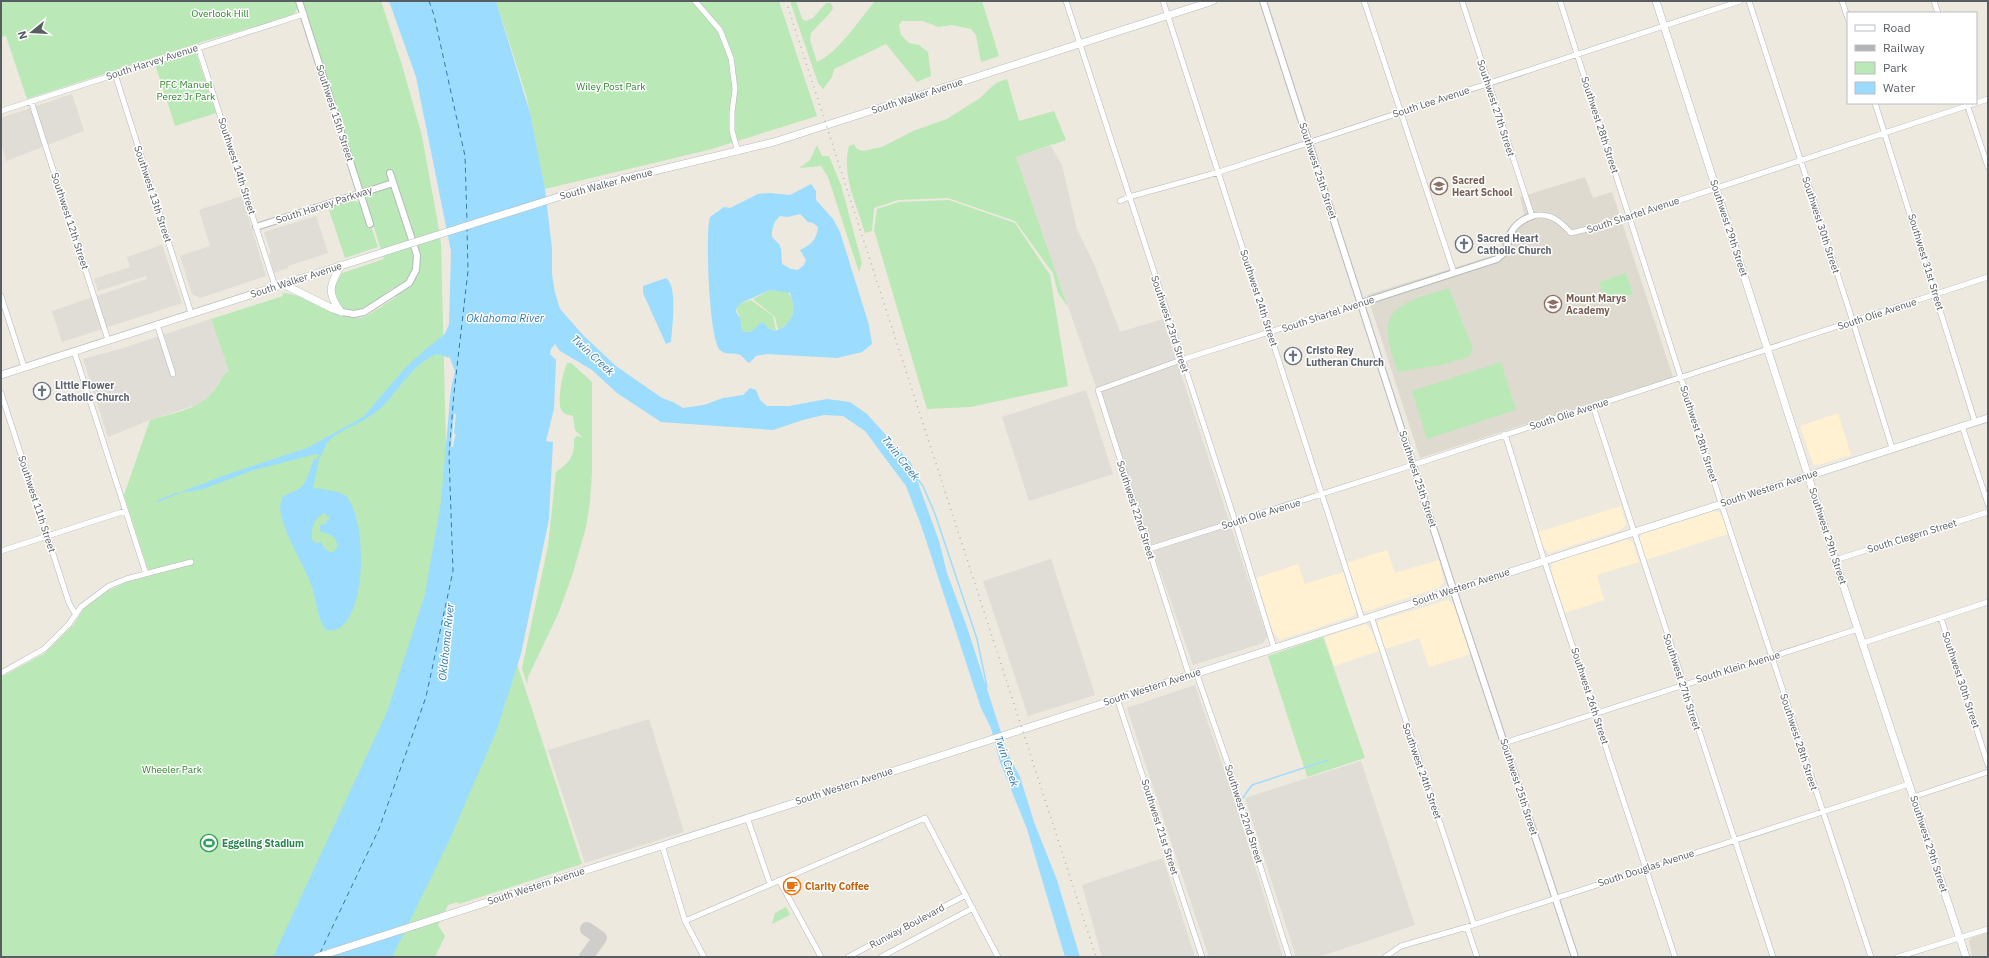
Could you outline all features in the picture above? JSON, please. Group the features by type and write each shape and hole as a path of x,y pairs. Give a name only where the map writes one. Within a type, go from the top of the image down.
{"main road":[{"name":"South Walker Avenue","path":"1,374 593,186 632,175 738,152 827,126 1213,1"},
{"name":"Southwest 29th Street","path":"1656,1 1835,560 1966,957"},
{"path":"341,265 333,281 331,289 333,300 342,312"},
{"path":"283,284 333,310 342,312"},
{"name":"South Western Avenue","path":"317,957 1453,589 1988,418"}],"street":[{"name":"Southwest 15th Street","path":"299,1 370,224"},
{"path":"695,1 720,30 732,58 735,89 732,112 732,131 738,152"},
{"name":"Southwest 23rd Street","path":"1066,1 1181,360 1235,521 1274,648"},
{"name":"Southwest 24th Street","path":"1164,1 1362,619"},
{"name":"Southwest 25th Street","path":"1263,1 1453,589 1575,957"},
{"path":"1364,1 1454,273"},
{"name":"Southwest 27th Street","path":"1462,1 1532,216"},
{"name":"Southwest 28th Street","path":"1560,1 1721,503 1871,957"},
{"name":"South Lee Avenue","path":"1120,201 1129,197 1219,172 1309,141 1740,1"},
{"name":"Southwest 30th Street","path":"1750,1 1800,161 1854,322 1892,448"},
{"path":"1842,1 1847,16"},
{"path":"1934,1 1938,12"},
{"name":"South Harvey Avenue","path":"1,111 304,14"},
{"name":"Southwest 14th Street","path":"198,47 275,286"},
{"name":"Southwest 13th Street","path":"114,74 191,313"},
{"name":"South Shartel Avenue","path":"1977,102 1988,99"},
{"name":"Southwest 12th Street","path":"31,101 108,340"},
{"name":"Southwest 31st Street","path":"1875,104 1975,422"},
{"path":"1967,104 1988,167"},
{"name":"South Shartel Avenue","path":"1098,390 1181,360 1270,333 1497,259 1506,251 1508,236 1520,222 1532,216 1550,215 1560,221 1571,233 1588,230 1800,161 1967,104"},
{"path":"342,312 354,314 364,312 409,283 416,270 417,255 390,173"},
{"name":"South Harvey Parkway","path":"256,227 393,183"},
{"name":"South Olie Avenue","path":"1149,549 1768,350 1988,277"},
{"path":"1,296 24,367"},
{"path":"157,324 173,374"},
{"path":"74,351 146,574"},
{"name":"Southwest 22nd Street","path":"1098,390 1149,549 1193,673 1230,770 1290,957"},
{"name":"Southwest 11th Street","path":"1,393 69,603 76,615"},
{"name":"Southwest 27th Street","path":"1593,406 1773,957"},
{"path":"1962,426 1988,504"},
{"name":"Southwest 26th Street","path":"1505,434 1544,560 1675,957"},
{"path":"1,551 125,511"},
{"name":"South Clegern Street","path":"1835,560 1988,512"},
{"path":"1,673 44,649 87,601 109,586 191,562"},
{"path":"1863,643 1988,602"},
{"name":"Southwest 24th Street","path":"1370,616 1474,925"},
{"name":"Southwest 30th Street","path":"1941,618 1988,765"},
{"name":"South Klein Avenue","path":"1504,743 1683,684 1858,629"},
{"name":"Southwest 21st Street","path":"1117,698 1202,957"},
{"path":"1913,797 1988,772"},
{"name":"South Douglas Avenue","path":"1385,956 1401,946 1474,925 1735,839 1823,813 1909,784"},
{"path":"747,818 770,884"},
{"path":"685,920 925,818 998,957"},
{"path":"662,845 685,920 704,957"},
{"path":"780,880 821,957"},
{"name":"Runway Boulevard","path":"848,957 966,895"},
{"name":"Runway Boulevard","path":"881,957 973,908"},
{"path":"1467,927 1477,957"},
{"path":"1898,957 1960,939 1988,929"}],"shaded area":[{"path":"72,94 84,131 6,161 1,142 1,118"},
{"path":"1051,146 1062,165 1077,229 1094,264 1120,332 1163,319 1267,637 1263,643 1193,665 1016,157"},
{"path":"1585,177 1593,198 1612,192 1673,377 1420,458 1367,295 1498,254 1507,230 1524,214 1520,197"},
{"path":"242,196 266,276 200,298 192,294 180,256 210,246 199,210"},
{"path":"316,216 328,253 288,266 288,268 274,273 269,254 271,253 264,232"},
{"path":"162,245 182,303 62,342 52,311 147,279 146,276 98,291 94,279 130,267 127,257"},
{"path":"211,319 229,371 219,381 212,394 202,403 150,420 108,437 83,359 120,349"},
{"path":"1086,390 1113,474 1029,501 1002,417"},
{"path":"1838,413 1851,455 1818,465 1813,464 1800,426"},
{"path":"1621,506 1626,524 1621,530 1549,553 1543,547 1538,532"},
{"path":"1714,511 1719,512 1722,516 1728,534 1645,560 1639,540 1642,534"},
{"path":"1626,540 1632,541 1639,562 1597,575 1604,600 1565,613 1551,571 1552,564 1572,556"},
{"path":"1387,550 1395,573 1439,560 1444,582 1438,588 1364,612 1347,563"},
{"path":"1051,559 1095,695 1028,716 983,581"},
{"path":"1298,564 1305,584 1343,572 1356,611 1353,616 1280,640 1273,632 1256,578"},
{"path":"1447,600 1454,604 1471,654 1429,667 1419,638 1385,649 1377,628 1378,621"},
{"path":"1366,624 1371,630 1379,651 1334,666 1325,637"},
{"path":"1195,685 1234,799 1283,957 1209,957 1127,708"},
{"path":"649,719 684,832 585,863 548,750"},
{"path":"1361,761 1415,925 1318,957 1296,957 1245,798"},
{"path":"1163,858 1195,957 1102,957 1082,885"},
{"path":"1988,932 1988,957 1972,957 1969,941 1972,938"}],"green space":[{"name":"Overlook Hill","path":"1,1 296,1 297,9 288,17 205,41 27,99 6,36 1,37"},
{"name":"Wheeler Park","path":"302,1 381,1 402,65 422,136 441,243 446,444 582,864 459,904 457,902 448,905 438,925 445,936 435,957 1,957 1,677 45,653 74,624 84,608 105,592 127,582 150,576 124,495 150,420 182,411 204,400 213,392 223,376 229,371 211,319 283,296 282,293 303,298 345,317 355,318 368,315 396,297 393,288 367,306 353,310 345,309 338,305 333,290 342,273 384,259"},
{"name":"Wiley Post Park","path":"496,1 779,1 817,116 712,149 545,189 526,95"},
{"path":"790,1 796,1 802,19 806,21 813,18 826,3 831,3 833,8 831,12 811,33 810,40 817,62 825,58 841,43 875,1 982,1 999,56 981,62 976,35 971,29 952,25 938,27 923,21 902,21 899,25 901,35 909,43 919,45 928,52 931,76 917,82 886,44 834,69 832,77 823,89 818,83"},
{"name":"PFC Manuel Perez Jr Park","path":"196,53 216,113 175,126 155,64 186,54"},
{"path":"1007,79 1019,121 1054,111 1066,140 1016,157 1068,307 1058,293 1053,273 1015,221 948,198 898,200 874,208 872,231 865,233 848,179 847,157 849,146 854,144 857,149 863,151 882,147 913,131 947,119 980,98 996,83"},
{"path":"817,145 822,156 829,156 841,185 862,263 859,272 828,177 821,166 799,168 810,160"},
{"path":"352,200 360,203 363,202 378,247 345,258 328,207"},
{"path":"949,200 1015,223 1050,275 1068,386 971,407 927,409 874,230 877,209 899,202"},
{"path":"1626,273 1633,294 1605,303 1599,282"},
{"path":"1449,288 1473,348 1469,357 1442,365 1398,372 1388,336 1388,324 1392,315 1408,302"},
{"path":"770,290 787,292 792,298 793,302 791,321 778,330 775,317 753,299"},
{"path":"751,300 773,316 776,331 768,328 744,332 742,330 739,315 736,309 741,303"},
{"path":"1501,362 1516,410 1427,439 1412,391"},
{"path":"567,363 571,363 592,382 592,474 590,502 586,527 573,573 559,612 528,677 527,684 522,668 548,546 556,472 571,458 574,439 577,436 582,437 575,430 573,416 564,413 560,407 561,387"},
{"path":"1323,637 1365,758 1307,777 1305,768 1328,759 1304,767 1268,656"},
{"path":"786,907 790,915 772,924 775,913"}],"water":[{"name":"Oklahoma River","path":"389,1 496,1 530,113 545,189 552,249 552,274 555,293 560,309 584,336 616,366 662,398 683,408 704,405 723,398 743,395 750,388 756,390 760,400 767,406 789,406 827,399 850,402 867,414 911,463 939,541 947,573 967,627 1008,754 1020,777 1034,822 1057,880 1080,957 1065,957 1027,829 1000,762 991,728 981,708 922,528 906,486 865,431 843,416 824,415 773,430 661,422 617,393 592,370 560,351 555,344 551,349 550,354 556,360 554,409 546,441 553,442 549,519 521,654 496,732 449,841 392,957 273,957 387,712 425,594 441,502 451,388 455,372 450,358 437,354 421,363 382,407 369,417 333,437 320,455 316,454 254,470 203,489 178,493 231,473 307,448 363,417 406,367 445,334 449,324 451,251 416,77"},
{"path":"811,184 816,191 816,200 833,219 840,232 869,325 872,344 862,352 837,358 766,354 756,356 749,363 742,356 722,352 716,342 709,286 708,243 710,217 724,207 730,208 758,194 771,193 790,195","holes":["800,214 808,222 813,223 818,227 813,241 800,250 806,260 804,265 798,270 791,269 782,264 781,249 779,244 772,237 772,234 774,223 780,216 788,217","770,290 790,293 793,305 790,321 775,331 768,328 763,322 752,331 744,332 742,330 740,318 736,312 736,309 741,303"]},
{"path":"666,278 670,282 672,289 673,318 671,342 666,344 643,293 643,286"},
{"path":"314,459 319,460 313,488 330,490 345,495 353,508 358,527 361,551 357,598 350,616 340,628 326,630 318,614 314,592 286,531 280,510 282,498 301,487 307,477","holes":["324,513 330,518 326,521 326,524 320,525 320,531 332,536 335,539 338,546 333,552 325,549 321,542 315,543 312,539 313,527 317,519"]}],"pier":[{"path":"454,414 456,414 454,434 457,435 455,436 453,447 451,447"}],"waterway":[{"path":"317,460 322,453"},
{"name":"Twin Creek","path":"916,477 923,486 935,514 977,639 987,687"},
{"path":"158,501 178,493"},
{"path":"1242,799 1252,785 1328,760"}],"ferry route":[{"path":"429,1 434,15 465,156 467,222"},
{"path":"320,953 379,829 426,697 453,571 449,455 454,393 468,271 467,229"}],"taxiway":[{"path":"586,957 600,938 587,929"}],"railway":[{"path":"786,1 1096,957"}],"place":[{"name":"Sacred Heart School","path":"1439,186"},
{"name":"Sacred Heart Catholic Church","path":"1464,244"},
{"name":"Mount Marys Academy","path":"1553,304"},
{"name":"Cristo Rey Lutheran Church","path":"1293,356"},
{"name":"Little Flower Catholic Church","path":"42,391"},
{"name":"Eggeling Stadium","path":"209,843"},
{"name":"Clarity Coffee","path":"792,886"}]}
